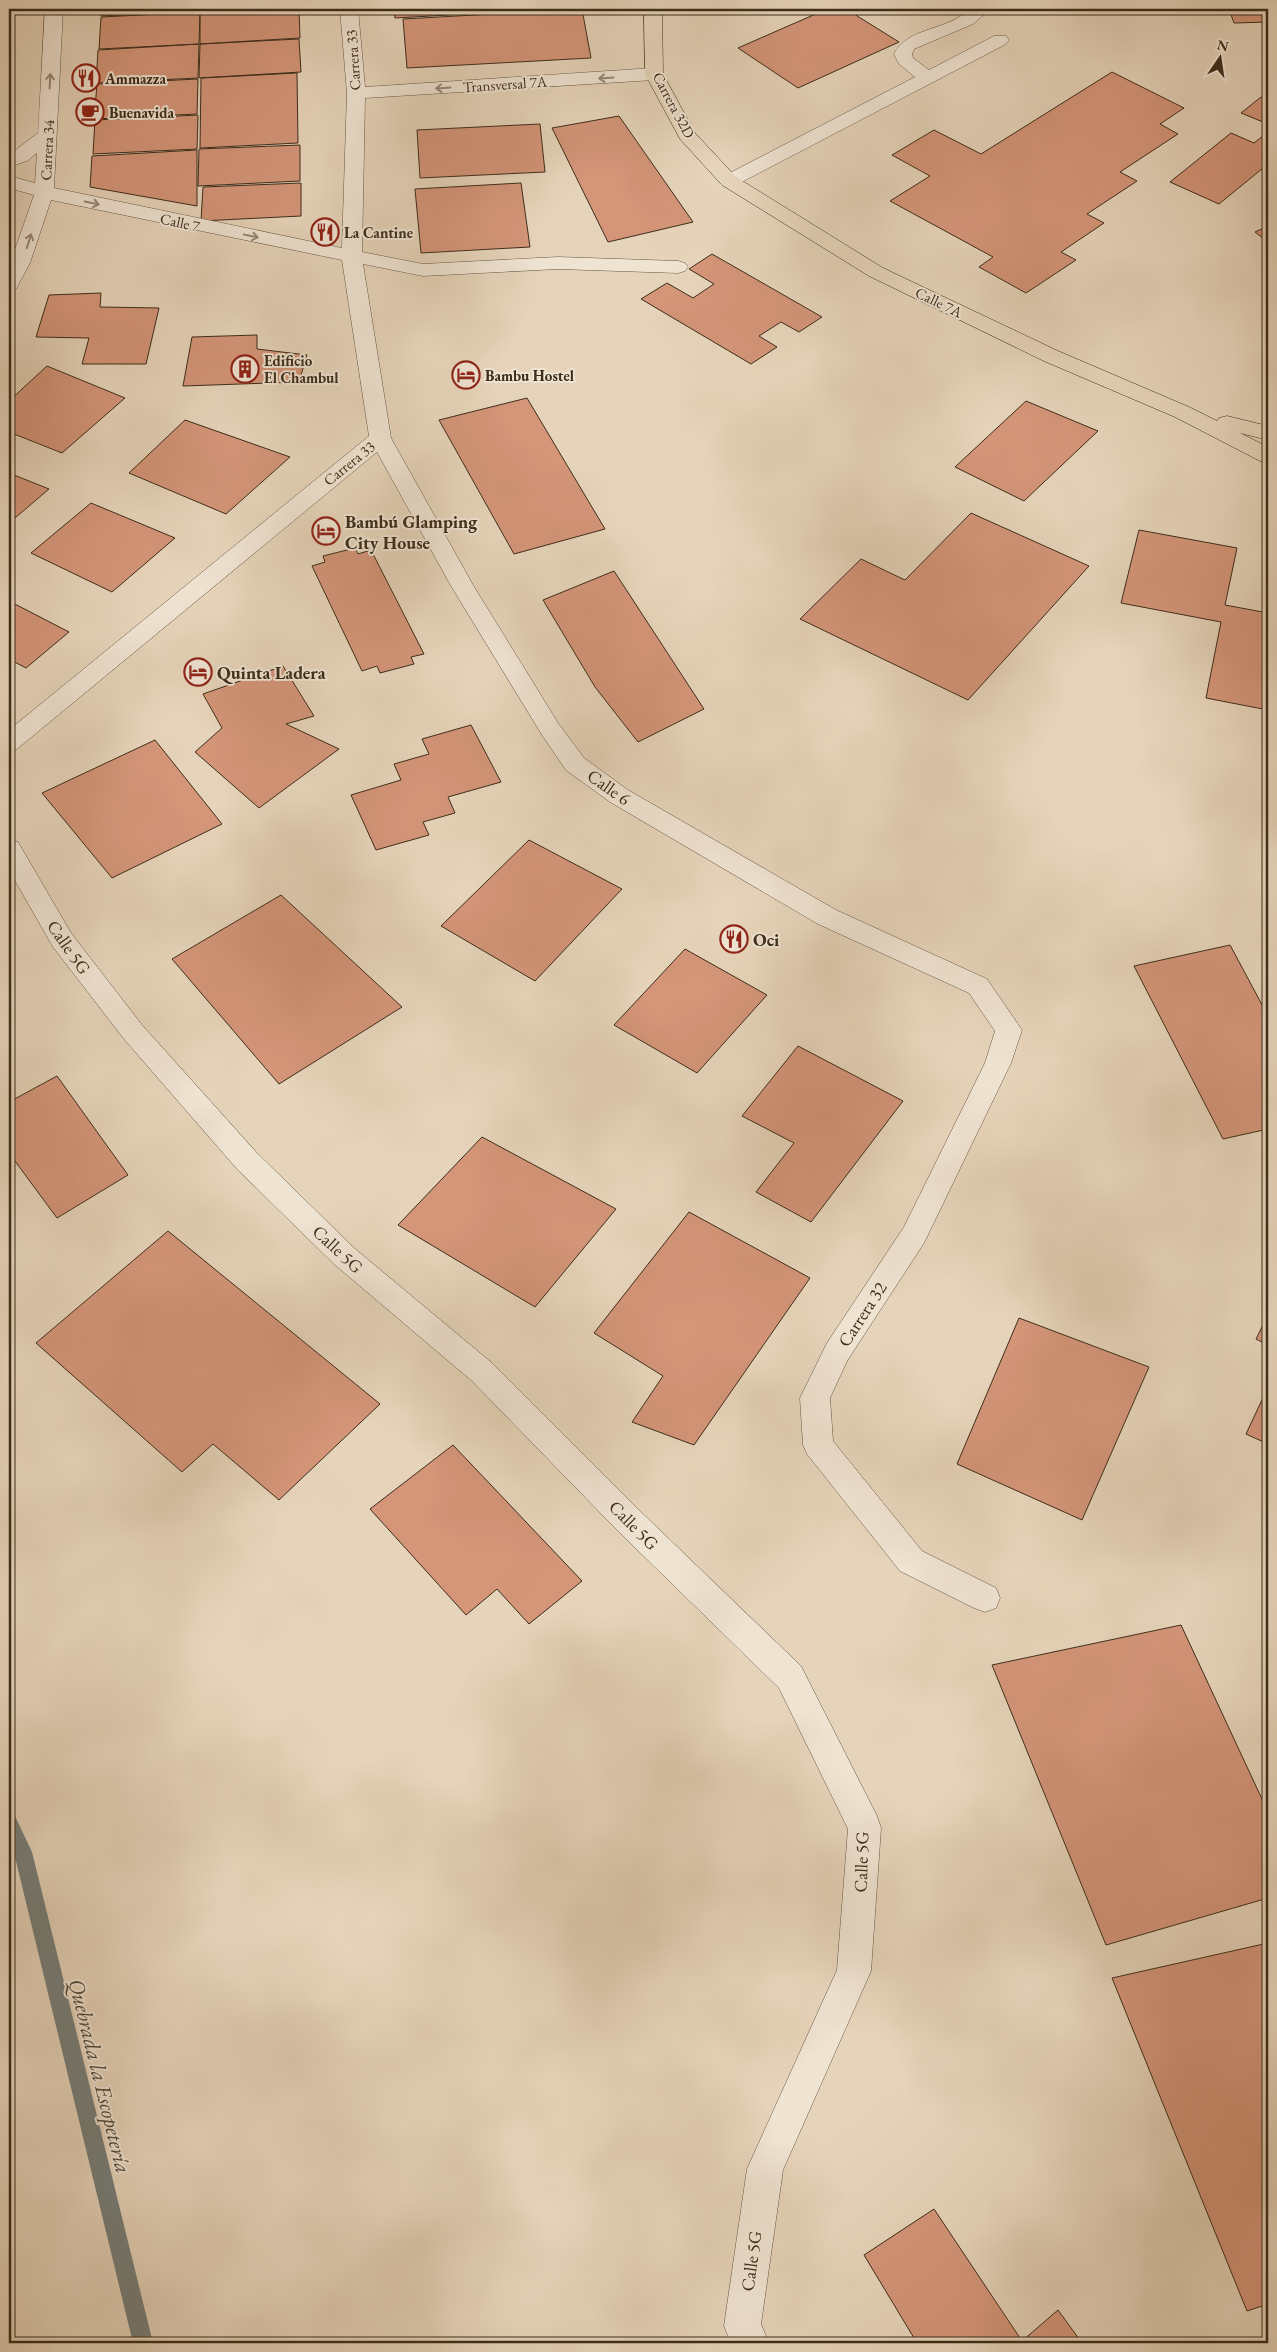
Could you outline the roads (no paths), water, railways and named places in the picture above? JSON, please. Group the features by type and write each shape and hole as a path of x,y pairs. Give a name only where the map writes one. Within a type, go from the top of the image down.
{"main road":[{"name":"Carrera 32D","path":"653,9 654,74 687,136 714,163"},
{"name":"Calle 7A","path":"714,163 729,181 876,272 1050,356 1182,412 1268,456"},
{"name":"Calle 7A","path":"1182,412 1268,433"}],"street":[{"name":"Carrera 34","path":"9,285 29,244 35,217 44,193 54,9"},
{"name":"Carrera 33","path":"9,743 380,438 352,257 356,93 349,9"},
{"path":"928,78 905,60 903,54 907,46 966,20 978,12 978,9"},
{"path":"729,181 1000,40"},
{"name":"Transversal 7A","path":"356,93 654,74"},
{"path":"9,161 20,157 48,134"},
{"name":"Calle 7","path":"9,182 44,193 423,270 558,263 678,267"},
{"name":"Calle 6","path":"380,438 462,586 550,729 575,764 619,796 827,917 978,986"},
{"name":"Calle 5G","path":"9,849 62,940 132,1032 247,1160 344,1256 482,1372 630,1522 790,1677 865,1828 854,1971 765,2169 742,2326 751,2343"},
{"name":"Carrera 32","path":"978,986 995,1007 1009,1030 998,1064 914,1235 836,1352 815,1398 818,1445 911,1561 985,1598"}],"waterway":[{"name":"Quebrada la Escopetería","path":"9,1822 23,1852 143,2343"}],"place":[{"name":"Ammazza","path":"86,78"},
{"name":"Buenavida","path":"90,112"},
{"name":"La Cantine","path":"325,232"},
{"name":"Edificio El Chambul","path":"245,369"},
{"name":"Bambu Hostel","path":"466,375"},
{"name":"Bambú Glamping City House","path":"326,531"},
{"name":"Quinta Ladera","path":"198,672"},
{"name":"Oci","path":"734,939"}]}
